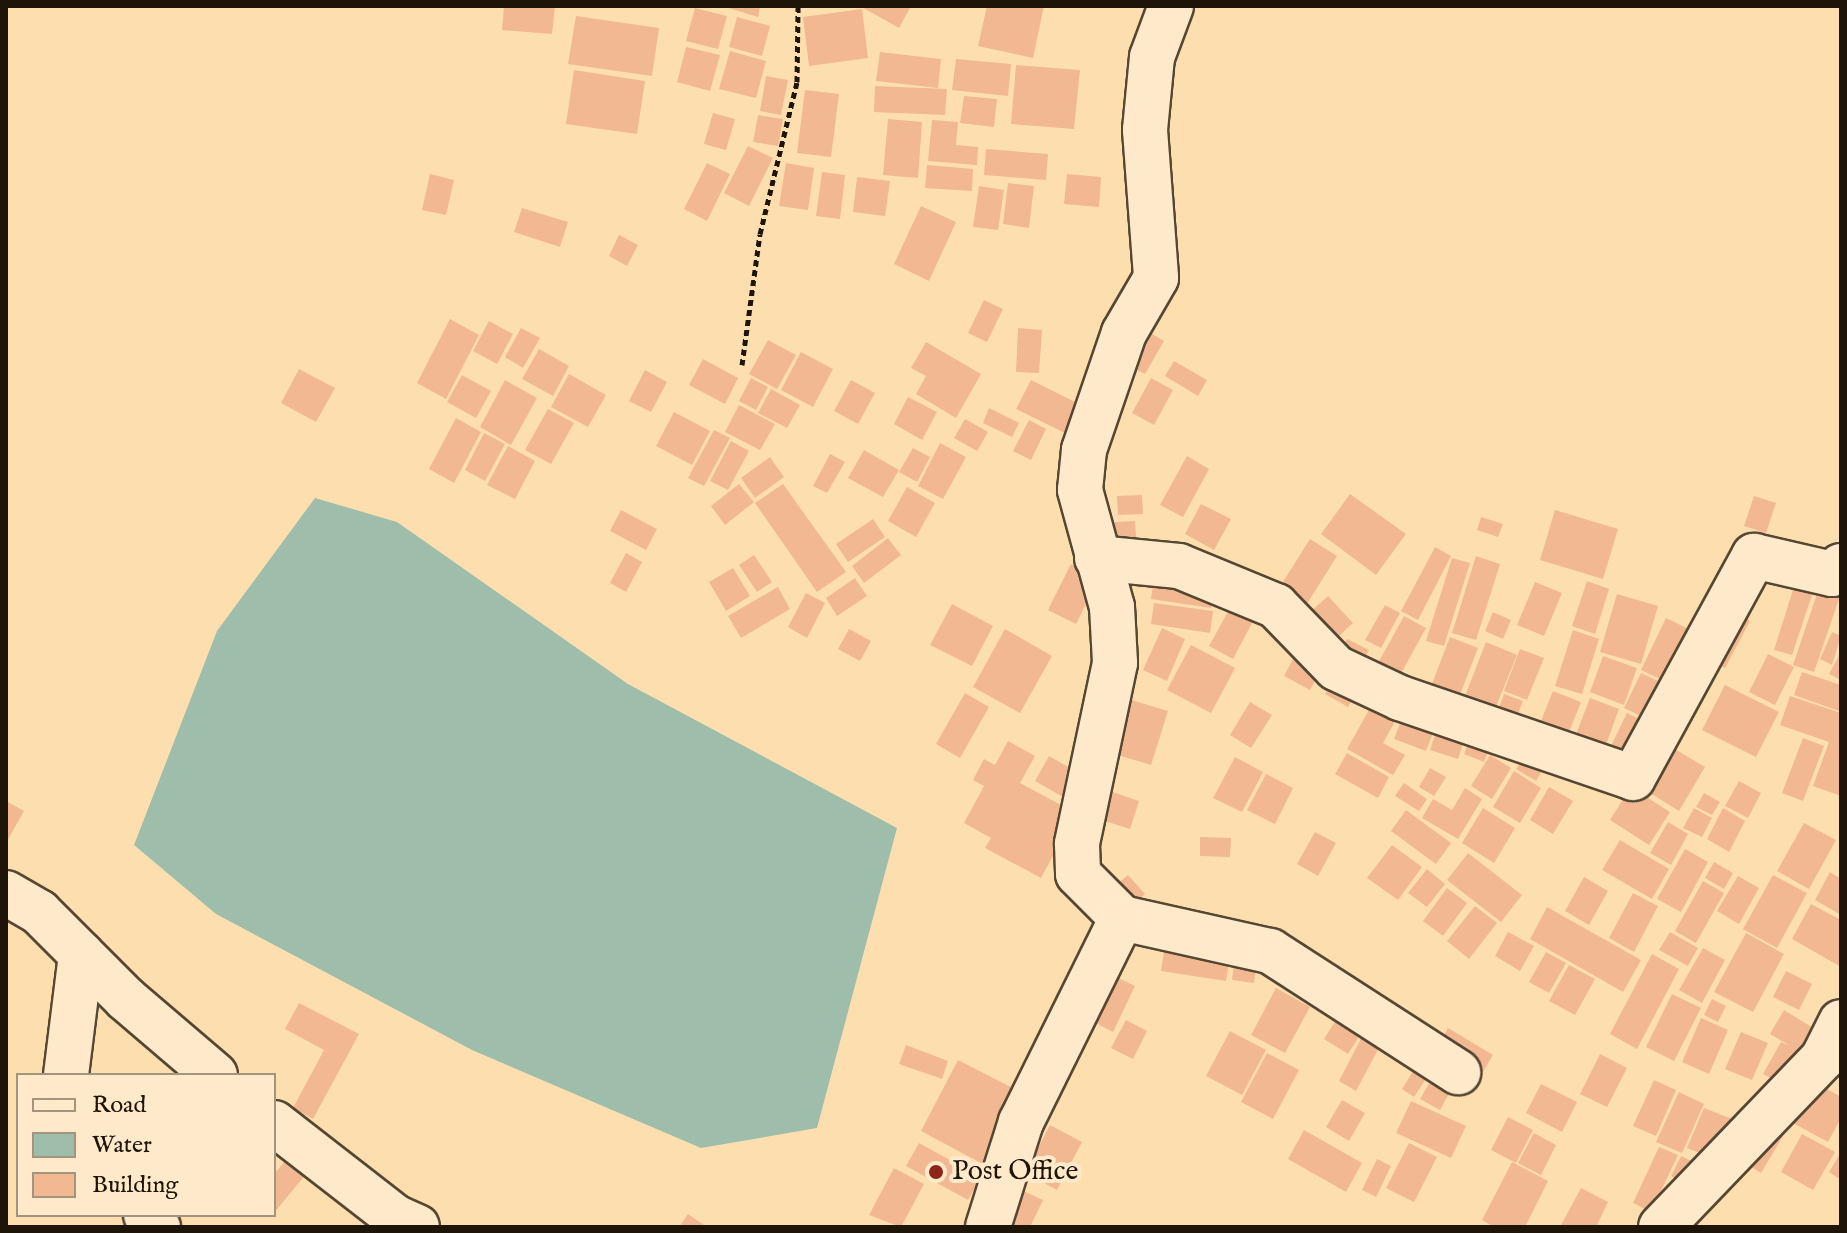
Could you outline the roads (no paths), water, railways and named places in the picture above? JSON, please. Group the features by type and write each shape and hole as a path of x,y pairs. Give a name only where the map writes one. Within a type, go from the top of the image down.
{"street":[{"path":"1171,6 1152,57 1145,130 1156,278 1124,333 1084,450 1080,490 1112,607 1115,663 1077,844 1078,874 1122,918 1270,951 1458,1072"},
{"path":"1097,558 1179,566 1276,606 1336,668 1400,698 1633,778 1754,556 1832,574 1841,566"},
{"path":"6,893 39,912 213,1073"},
{"path":"988,1227 1021,1122 1122,918"},
{"path":"66,1073 81,954"},
{"path":"1661,1227 1823,1058 1841,1022"},
{"path":"276,1125 395,1217 417,1227"}],"water":[{"path":"315,498 397,522 628,684 897,828 817,1128 701,1148 472,1050 216,914 134,845 217,631"}],"place":[{"name":"Post Office","path":"936,1172"}]}
